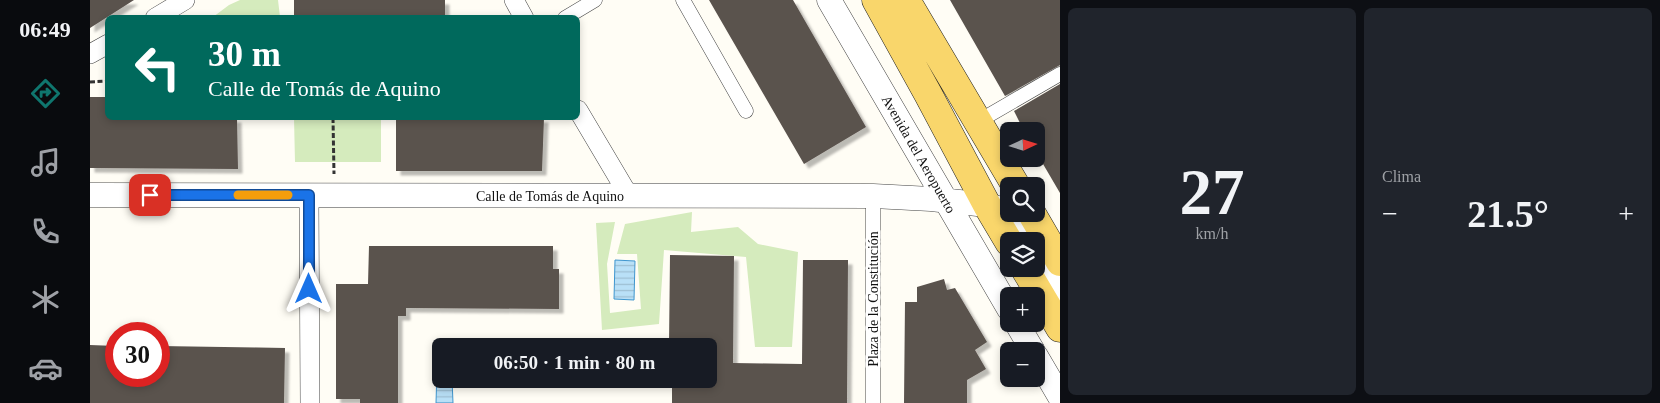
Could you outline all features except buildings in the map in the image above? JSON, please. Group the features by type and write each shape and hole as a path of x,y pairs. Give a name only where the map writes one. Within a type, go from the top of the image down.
{"main road":[{"path":"876,0 928,94 998,208 1006,232"},
{"path":"906,0 1011,177"},
{"path":"1037,222 1060,262"},
{"path":"1030,277 1060,328"}],"street":[{"path":"160,15 185,0"},
{"path":"514,0 522,15"},
{"path":"570,15 595,0"},
{"path":"683,0 746,111"},
{"name":"Avenida del Aeropuerto","path":"829,0 1000,293"},
{"path":"90,54 105,46"},
{"path":"979,121 1060,74"},
{"path":"580,113 628,196"},
{"name":"Calle de Tomás de Aquino","path":"90,195 873,196 946,200 998,208"},
{"path":"309,195 310,403"},
{"name":"Plaza de la Constitución","path":"873,196 873,403"},
{"path":"1045,264 1060,289"},
{"path":"1045,371 1060,397"}],"path":[{"path":"90,82 105,81"},
{"path":"333,120 334,195"}],"green space":[{"path":"240,0 278,0 280,15 216,15 229,5"},
{"path":"294,120 381,120 381,162 295,162"},
{"path":"692,212 691,232 738,227 758,244 798,252 792,347 755,347 746,257 664,250 659,324 602,330 596,223 615,222 607,264 610,313 641,309 637,254 617,254 625,224"}],"water":[{"path":"615,260 635,261 634,300 614,299"},
{"path":"436,388 452,388 453,403 436,403"}],"slow traffic":[{"path":"238,195 288,195"}],"route":[{"path":"150,195 309,195 309,289"}]}
